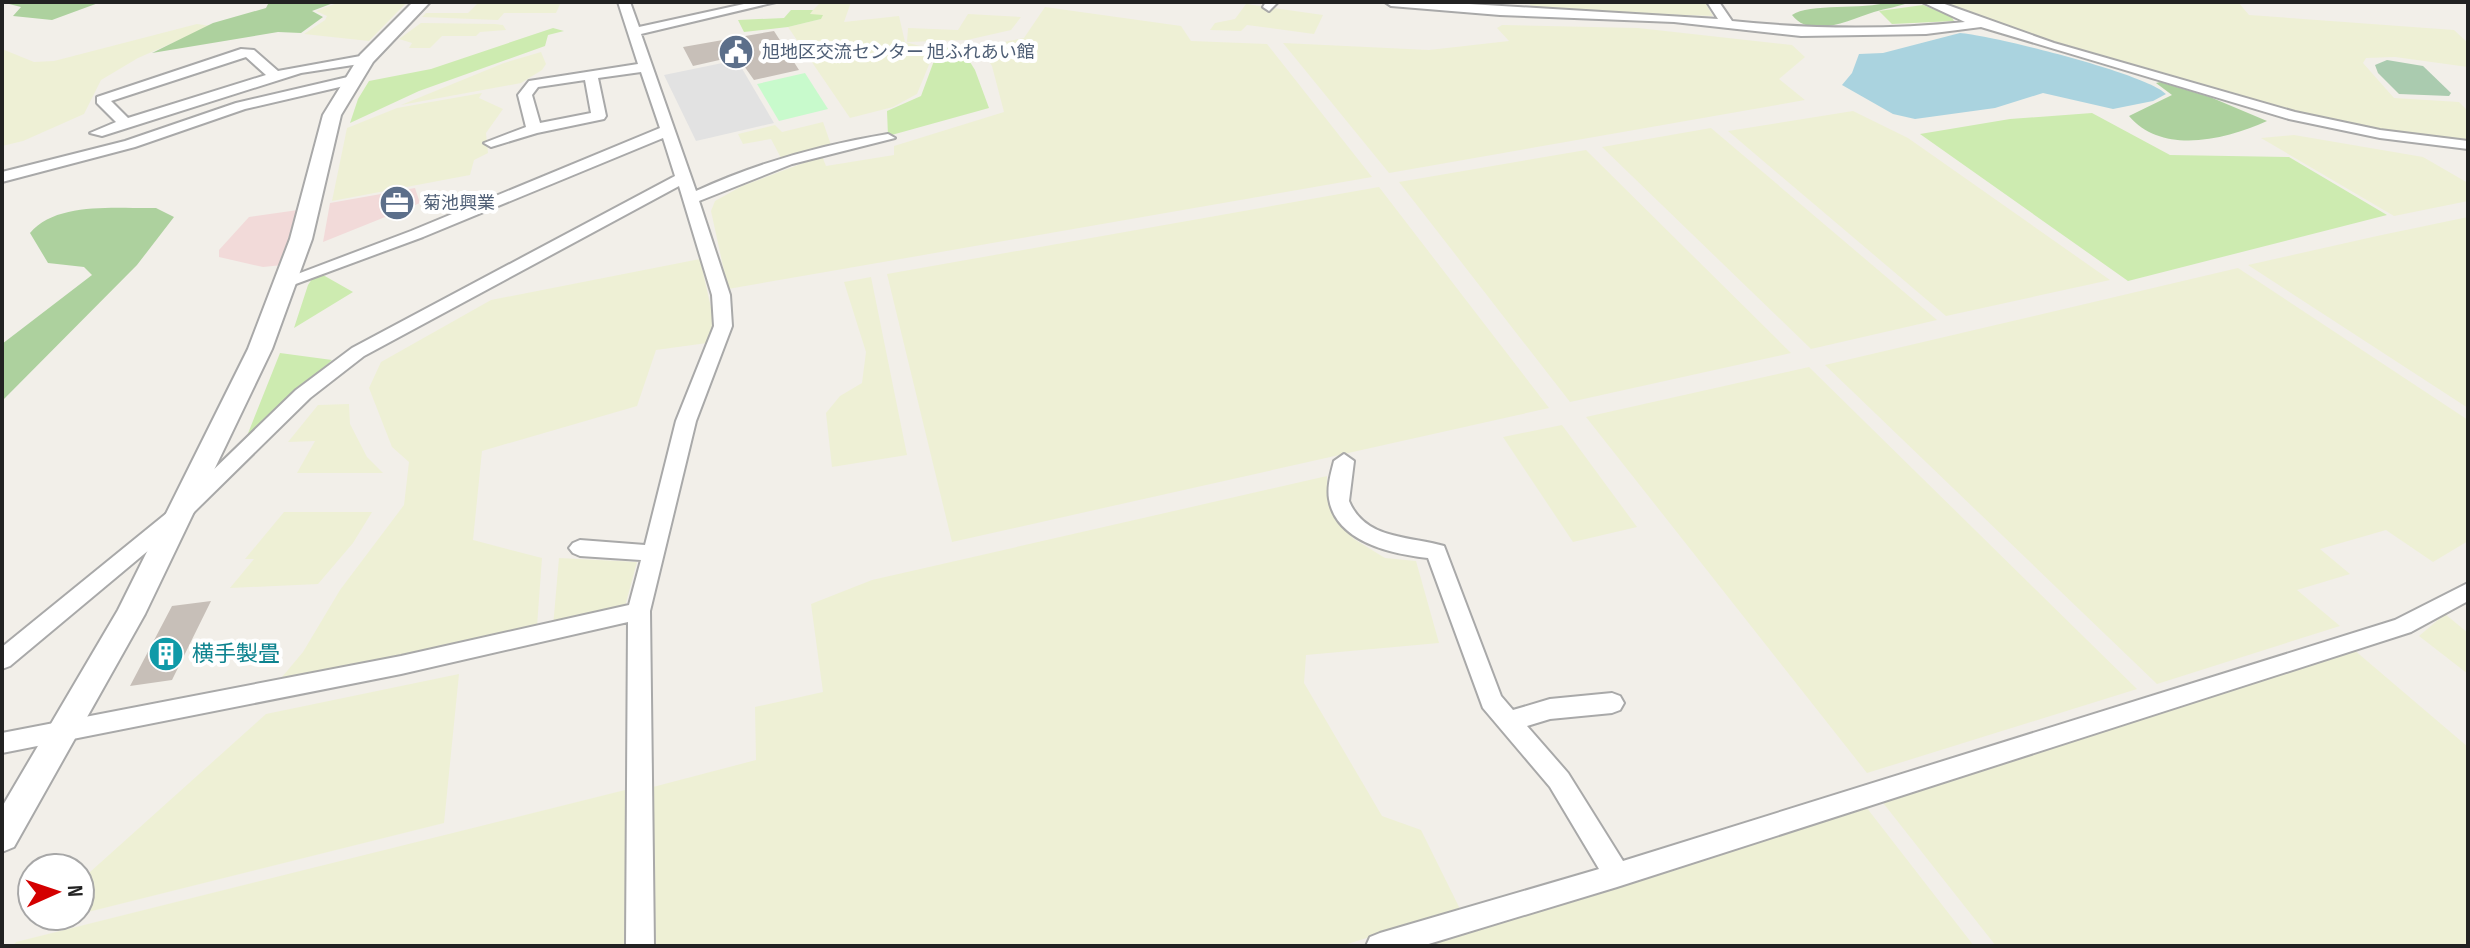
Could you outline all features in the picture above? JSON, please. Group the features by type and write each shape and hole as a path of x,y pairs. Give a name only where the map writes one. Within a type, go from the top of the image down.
{"street":[{"path":"2,837 64,731 185,509 260,349 287,281 332,115 366,59 422,2"},
{"path":"624,2 721,295 723,326 686,421 639,611 640,946"},
{"path":"632,32 770,2"},
{"path":"1391,2 1727,23 1801,32 1926,30 1979,24"},
{"path":"1713,2 1727,23"},
{"path":"1928,2 1979,24 2296,119 2362,133 2468,145"},
{"path":"1786,14 1801,32"},
{"path":"126,124 102,100 241,53 249,53 275,76"},
{"path":"97,133 275,76 331,62 366,59"},
{"path":"534,129 525,95 534,84 646,67"},
{"path":"491,143 534,129 599,116 591,77"},
{"path":"2,177 130,144 241,106 352,80"},
{"path":"287,281 417,234 666,131"},
{"path":"690,199 752,171 818,149 888,138"},
{"path":"2444,144 2468,152"},
{"path":"2,660 185,509 303,394 358,352 683,178"},
{"path":"1344,461 1338,490 1341,507 1361,530 1400,548 1436,551 1491,701 1559,780 1617,875"},
{"path":"580,548 654,553"},
{"path":"1380,946 1617,875 2403,626 2468,591"},
{"path":"2,743 291,689 639,611"},
{"path":"1509,721 1550,709 1612,703"}],"shaded area":[{"path":"737,60 774,123 696,141 664,75"},
{"path":"415,188 420,203 323,242 330,203"},
{"path":"298,210 282,265 263,267 219,257 219,250 249,217"}],"green space":[{"path":"101,2 52,20 13,16 21,7 5,3"},
{"path":"269,2 336,2 312,11 323,17 301,33 278,32 152,53 213,23 266,8"},
{"path":"340,2 407,2 369,41 304,34 325,20 327,16 316,11"},
{"path":"479,2 561,2 556,13 504,13 498,20 422,17 426,13 468,13"},
{"path":"821,2 851,2 844,22 899,16 905,42 935,50 917,94 893,107 850,118 788,27 821,19 809,14"},
{"path":"1529,2 1705,2 1713,16 1532,10"},
{"path":"1910,2 1832,26 1810,26 1792,15 1811,9"},
{"path":"1938,2 2238,2 2249,15 2454,30 2468,43 2468,67 2395,57 2366,58 2363,63 2394,98 2459,102 2468,111 2468,140 2393,135 2287,113 2016,32"},
{"path":"1246,4 1323,15 1314,34 1247,25 1241,31 1210,30 1215,23 1235,19"},
{"path":"1923,5 1951,16 1954,21 1892,24 1879,11"},
{"path":"1045,7 1181,26 1191,41 1267,44 1372,177 728,289 711,211 715,201 742,186 822,156 826,166 894,155 894,146 1004,112 992,66 979,47 1024,38"},
{"path":"791,10 813,10 810,14 823,15 821,19 788,27 744,32 738,20 784,18"},
{"path":"968,14 1021,17 1011,30 967,40 907,42 908,28 958,30"},
{"path":"421,23 495,24 503,25 506,30 480,32 476,36 442,36 430,48 409,48 412,43 399,39"},
{"path":"197,24 211,26 138,58 101,80 84,114 23,141 2,146 2,49 34,62 54,61"},
{"path":"1502,25 1638,28 1792,45 1805,57 1779,79 1805,100 1389,173 1283,43 1429,50 1509,41 1497,28"},
{"path":"553,28 564,31 548,35 545,46 419,91 350,123 358,99 369,81 431,69"},
{"path":"960,46 975,70 989,108 888,136 887,111 921,96 938,50"},
{"path":"541,52 546,64 521,83 401,105 504,63"},
{"path":"2387,60 2423,66 2451,93 2449,96 2399,94 2378,73 2375,65"},
{"path":"805,73 828,109 779,121 757,84"},
{"path":"2156,83 2210,97 2267,121 2215,138 2177,140 2159,136 2129,116 2172,95"},
{"path":"482,93 479,98 503,109 486,133 488,153 474,160 470,175 332,201 347,128 397,108"},
{"path":"1853,111 1908,138 2110,280 1946,316 1728,131"},
{"path":"2092,113 2170,155 2289,157 2387,215 2128,281 1920,134 2010,119"},
{"path":"823,122 831,145 781,158 771,139 743,144 738,134 775,125 782,132"},
{"path":"1711,128 1937,320 1811,349 1602,147"},
{"path":"2294,135 2423,157 2468,183 2468,201 2394,216 2261,138"},
{"path":"1586,150 1791,353 1570,402 1399,182"},
{"path":"1379,187 1549,408 952,542 887,274"},
{"path":"156,208 174,217 137,265 2,401 2,344 92,275 84,267 48,263 30,233 42,223 72,211"},
{"path":"2468,217 2468,408 2248,265 2377,236"},
{"path":"700,259 714,321 707,343 656,350 637,406 482,451 473,540 542,558 537,626 292,681 282,677 303,652 340,590 404,505 409,462 392,447 369,388 381,362 491,300"},
{"path":"2238,268 2468,420 2468,541 2433,562 2386,530 2320,549 2350,574 2297,590 2340,626 2157,684 1825,365"},
{"path":"323,275 353,292 294,328 308,285 312,279"},
{"path":"871,277 907,455 832,467 826,413 840,396 862,383 866,352 844,282"},
{"path":"280,353 332,360 245,441"},
{"path":"1809,367 2137,689 1867,773 1586,417"},
{"path":"349,404 350,424 367,457 383,473 297,473 315,441 288,442 318,405"},
{"path":"1562,425 1637,527 1573,542 1503,437"},
{"path":"1327,476 1328,499 1334,515 1354,539 1385,558 1416,561 1439,643 1306,655 1304,683 1382,816 1421,830 1460,909 1341,946 655,946 653,787 756,760 755,707 823,692 811,604 872,580"},
{"path":"284,512 372,512 353,543 318,584 230,588 254,559 245,559"},
{"path":"559,558 637,562 624,610 553,627"},
{"path":"2445,614 2468,633 2468,674 2419,636"},
{"path":"2353,649 2468,747 2468,946 1996,946 1880,799"},
{"path":"459,674 444,823 96,910 96,867 266,714"},
{"path":"625,790 625,946 13,946 16,942 56,932 96,932 96,922"},
{"path":"1863,803 1974,946 1419,946"}],"water":[{"path":"1960,33 2101,66 2131,76 2166,94 2153,101 2113,109 2043,93 1995,108 1915,119 1893,114 1842,85 1852,73 1859,54 1883,53"}],"building":[{"name":"旭地区交流センター 旭ふれあい館","path":"774,31 799,70 754,80 737,56 693,66 683,47"},
{"name":"横手製畳","path":"211,601 172,680 130,686 172,606"}],"place":[{"name":"旭地区交流センター 旭ふれあい館","path":"736,52"},
{"name":"菊池興業","path":"397,203"},
{"name":"横手製畳","path":"166,654"}]}
